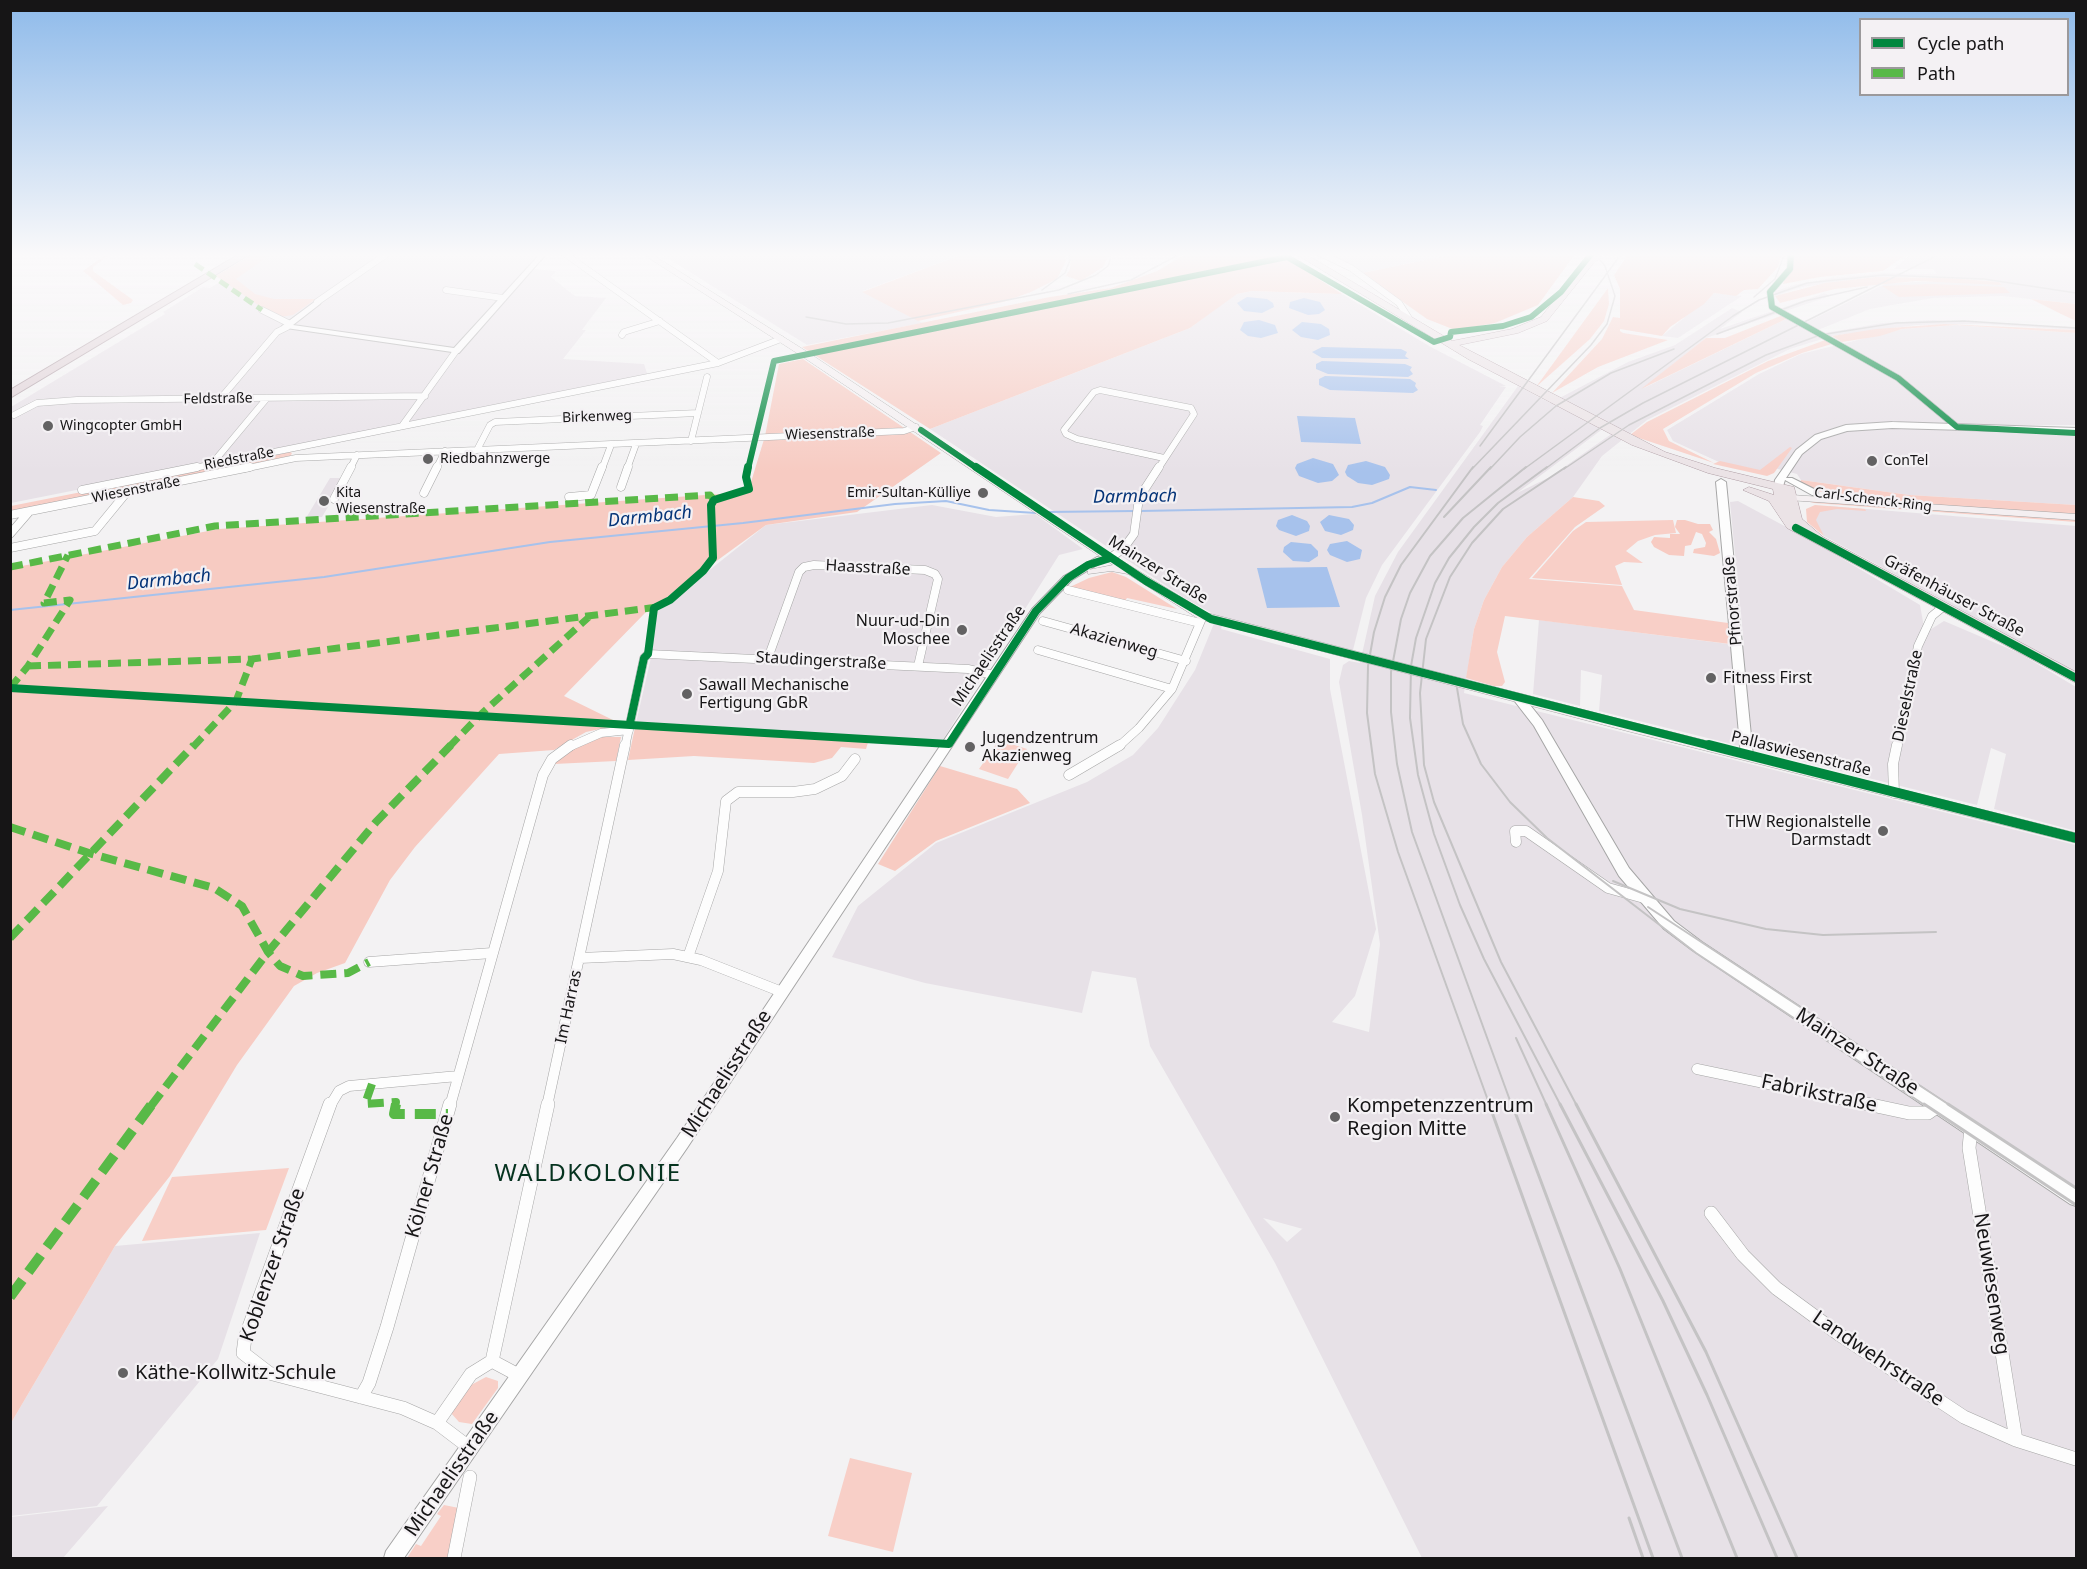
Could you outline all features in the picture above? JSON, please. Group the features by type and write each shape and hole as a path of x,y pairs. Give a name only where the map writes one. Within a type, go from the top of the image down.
{"highway":[{"path":"10,384 108,326"},
{"path":"10,395 125,326"}],"main road":[{"name":"Mainzer Straße","path":"761,326 1050,516 1202,620 1519,699"},
{"path":"1419,326 1472,357 1661,454 1785,488"},
{"path":"1449,343 1516,326"},
{"path":"1430,332 1471,338"},
{"path":"1471,338 1468,346 1472,357"},
{"path":"1661,454 1673,464 1722,478 1785,488"},
{"path":"1680,459 1722,478"},
{"name":"Gräfenhäuser Straße","path":"1722,478 1773,499 1785,488"},
{"name":"Gräfenhäuser Straße","path":"1785,488 1787,522 2076,678"},
{"name":"Carl-Schenck-Ring","path":"1785,488 1956,510 2076,518"},
{"name":"Carl-Schenck-Ring","path":"1785,488 1956,510"},
{"path":"1090,568 1111,568 1132,572"},
{"name":"Pallaswiesenstraße","path":"1519,699 2076,838"}],"street":[{"path":"220,399 277,332 285,326"},
{"path":"295,326 456,351 478,326"},
{"path":"622,335 646,326"},
{"path":"667,326 718,363"},
{"path":"1806,326 1898,378 1957,427"},
{"name":"Riedstraße","path":"82,490 718,363 781,339"},
{"name":"Riedstraße","path":"397,428 411,416 456,351"},
{"path":"691,441 707,377"},
{"path":"1110,558 1123,549 1134,534 1137,505 1164,458 1194,414 1191,408 1100,390 1094,392 1064,430 1066,434 1077,439 1164,458"},
{"name":"Feldstraße","path":"14,415 37,403 425,396"},
{"path":"211,465 267,398"},
{"name":"Birkenweg","path":"477,450 490,425 495,422 698,413"},
{"path":"411,416 426,422"},
{"path":"1785,488 1799,452 1811,441 1846,428 1892,425 2076,431"},
{"name":"Wiesenstraße","path":"10,515 296,458 904,431 916,427"},
{"path":"621,487 636,444"},
{"path":"569,497 591,495 611,445"},
{"path":"296,458 297,447"},
{"path":"424,493 445,451"},
{"path":"334,499 357,455"},
{"name":"Pfnorstraße","path":"1722,478 1747,756"},
{"path":"10,548 95,531 127,492"},
{"path":"10,534 29,512"},
{"path":"1090,568 1092,545"},
{"name":"Michaelisstraße","path":"393,1558 682,1143 1036,611 1090,568 1107,563 1110,558"},
{"name":"Haasstraße","path":"768,658 799,572 804,567 814,565 915,570 935,574 938,579 918,666"},
{"path":"1063,589 1202,620 1172,689 1139,728 1113,751 1069,776"},
{"name":"Dieselstraße","path":"1894,793 1893,764 1918,646 1928,622 1943,607"},
{"name":"Akazienweg","path":"1043,621 1186,661"},
{"name":"Akazienweg","path":"1038,650 1172,689"},
{"name":"Staudingerstraße","path":"648,654 918,666 975,670 993,675"},
{"name":"Im Harras","path":"492,1361 644,658 648,654"},
{"name":"Mainzer Straße","path":"1519,699 1538,723 1616,859 1644,898 1669,925 1696,946 2076,1198"},
{"path":"1538,723 1542,711 1550,707"},
{"name":"Kölner Straße","path":"361,1397 369,1383 387,1327 540,783 550,762 563,749 583,738 629,730"},
{"path":"688,957 718,871 726,801 738,792 748,790 793,792 815,789 842,776 855,759"},
{"path":"1515,837 1519,829 1529,832 1608,888 1644,898"},
{"path":"369,962 492,953"},
{"path":"580,958 656,953 688,957 721,966 782,992"},
{"name":"Fabrikstraße","path":"1697,1069 1909,1113 1928,1113 1938,1106"},
{"name":"Koblenzer Straße","path":"459,1076 349,1086 339,1091 332,1099 246,1338 243,1353 269,1373 403,1408 437,1423 471,1448"},
{"name":"Neuwiesenweg","path":"1971,1128 1970,1148 2016,1440"},
{"name":"Landwehrstraße","path":"1711,1213 1760,1273 1810,1314 1964,1417 2016,1440 2076,1459"},
{"path":"437,1423 471,1374 492,1361 520,1376"},
{"path":"454,1558 470,1477"}],"shaded area":[{"path":"145,326 585,326 582,330 586,330 563,359 644,364 648,376 11,503 11,407"},
{"path":"777,326 906,326 807,345"},
{"path":"905,326 1192,326 930,429 802,347"},
{"path":"1396,326 1506,386 1499,387 1506,387 1480,425 1483,426 1480,432 1382,565 1366,598 1353,650 1225,618 1221,629 1330,659 1330,689 1376,929 1355,996 1332,1022 1369,1032 1380,944 1362,815 1339,682 1343,665 1349,661 1360,663 1375,596 1398,552 1518,386 1550,403 1628,362 1675,345 1704,326 1724,326 1720,329 1741,326 1706,338 1644,388 1771,326 1804,326 1819,334 1864,326 1908,326 1832,336 1790,349 1647,420 1602,456 1573,497 1527,537 1502,567 1484,600 1474,629 1464,693 2076,845 2076,1558 1422,1558 1275,1263 1150,1046 1136,978 1092,971 1082,1013 925,983 832,957 858,906 936,843 1087,782 1133,755 1158,728 1195,670 1217,616 1186,599 930,429 1190,328","holes":["1608,425 1617,430 1550,477 1517,493","1263,1218 1303,1229 1287,1242"]},
{"path":"1445,326 1477,326 1455,330"},
{"path":"1580,326 1600,326 1590,339 1536,387"},
{"path":"1608,326 1620,326 1620,331 1623,333 1668,340 1598,367 1552,393 1602,339"},
{"path":"1620,326 1671,326 1662,336 1620,329"},
{"path":"1674,326 1696,326 1678,338 1662,336"},
{"path":"1755,326 1771,326 1641,389 1706,338 1725,338"},
{"path":"1811,326 1827,326 1818,330"},
{"path":"1940,326 1902,329 1880,336 1842,342 1832,336 1876,329"},
{"path":"1974,326 2076,333 2076,425 1926,425 2076,429 2076,505 1909,495 1801,480 1797,474 1774,468 1761,473 1721,463 1673,441 1667,430 1759,374 1801,354 1902,329"},
{"path":"1974,326 2076,330 2076,333"},
{"path":"2017,326 2076,327 2076,330"},
{"path":"1828,339 1835,343 1802,353 1756,373 1663,429 1669,441 1714,463 1630,435 1647,422 1768,361"},
{"path":"803,359 941,453 857,512 766,525 645,613 564,696 615,721 614,726 586,732 554,750 499,754 415,847 390,880 345,963 317,973 294,986 237,1065 170,1176 115,1246 11,1423 11,568 219,529 748,492 765,436 779,364"},
{"path":"1790,447 1792,448 1774,473 1767,476 1713,464 1720,461 1760,470"},
{"path":"288,451 292,453 290,457 11,514 11,506"},
{"name":"Kita Wiesenstraße","path":"330,478 341,478 341,485 322,517 306,518"},
{"path":"1801,480 1909,495 2076,505 2076,516 1895,502 1816,491 1800,483"},
{"path":"1573,497 1599,501 1605,506 1575,527 1529,579 1622,586 1634,610 1728,623 1730,644 1505,616 1497,652 1505,682 1502,686 1494,686 1466,678 1474,629 1484,600 1502,567 1527,537"},
{"path":"1738,501 1816,543 1920,605 1925,633 1944,621 2019,653 2076,687 2076,831 1994,809 2006,754 1991,748 1977,805 1599,711 1602,675 1581,670 1580,706 1533,694 1539,620 1744,646 1730,502"},
{"path":"1806,501 2076,519 2076,522 1814,503"},
{"path":"932,505 996,517 1035,514 1083,549 1059,555 942,741 636,723 650,662 657,612 766,525"},
{"path":"1815,505 1865,509 1866,511 1837,509 1820,512 1816,520 1824,536 1807,522 1806,509"},
{"path":"1830,506 2076,526 2076,672 1824,536 1810,515"},
{"path":"1673,520 1676,533 1655,535 1638,541 1626,551 1643,563 1624,562 1615,566 1622,585 1532,578 1573,531 1586,522"},
{"path":"1677,520 1698,524 1710,524 1713,530 1709,532 1716,539 1720,553 1714,556 1693,553 1694,549 1705,547 1706,543 1702,534 1696,532 1691,545 1685,546 1684,556 1669,555 1654,547 1651,542 1654,537 1670,538 1670,534 1680,534 1675,527"},
{"path":"1112,572 1126,577 1177,609 1127,598 1125,601 1070,587 1089,578"},
{"path":"636,723 870,736 866,749 841,747 832,758 814,763 694,756 628,760"},
{"path":"602,737 621,737 616,761 554,764 583,743"},
{"path":"999,740 1027,749 1008,779 979,769"},
{"path":"940,766 1017,789 1030,803 936,841 895,871 878,864"},
{"path":"289,1168 266,1230 142,1241 172,1177"},
{"name":"Käthe-Kollwitz-Schule","path":"260,1233 218,1359 97,1506 11,1516 11,1423 115,1246"},
{"path":"486,1377 498,1381 498,1388 472,1424 459,1422 451,1413 471,1385"},
{"path":"850,1458 912,1473 893,1552 828,1536"},
{"path":"444,1505 459,1508 448,1558 407,1558 416,1544 421,1546 441,1516 437,1514"},
{"path":"108,1506 63,1558 11,1558 11,1517"}],"water":[{"path":"1242,326 1275,326 1278,333 1261,338 1248,336 1240,330"},
{"path":"1297,326 1325,326 1329,329 1330,335 1318,340 1301,337 1292,330"},
{"path":"1322,347 1401,349 1407,352 1405,356 1409,359 1322,358 1312,352"},
{"path":"1322,361 1405,364 1412,367 1410,370 1413,374 1408,377 1328,374 1316,369 1316,364"},
{"path":"1325,376 1410,379 1416,383 1418,390 1413,393 1330,390 1319,385 1319,379"},
{"path":"1297,416 1355,418 1361,444 1301,442"},
{"path":"1313,458 1333,464 1339,475 1332,481 1318,483 1299,476 1295,468 1297,464"},
{"path":"1366,461 1385,467 1390,475 1389,479 1372,485 1358,483 1347,476 1345,472 1348,465"},
{"path":"1292,515 1307,521 1310,526 1309,531 1296,536 1279,530 1276,526 1278,520"},
{"path":"1329,515 1349,519 1354,525 1353,530 1341,535 1325,531 1320,522"},
{"path":"1347,541 1362,550 1360,559 1347,562 1330,555 1327,550 1330,544"},
{"path":"1291,542 1311,544 1318,551 1318,556 1309,562 1293,561 1283,552 1284,547"},
{"path":"1327,567 1340,607 1267,608 1257,568"}],"waterway":[{"name":"Darmbach","path":"1140,511 1352,507 1372,503 1410,487 1436,490"},
{"name":"Darmbach","path":"10,610 324,577 550,542 743,523 895,504 946,501 989,510 1036,513"},
{"name":"Darmbach","path":"1047,512 1135,511"}],"railway":[{"path":"1480,446 1568,326"},
{"path":"1472,469 1591,345 1605,326"},
{"path":"1524,469 1719,326"},
{"path":"1717,334 1738,326"},
{"path":"1545,469 1600,428 1643,403 1796,326"},
{"path":"1564,469 1629,425 1766,355 1820,335 1876,326"},
{"path":"2048,326 2076,328"},
{"path":"1490,469 1520,437 1556,406 1611,373 1674,349"},
{"path":"1473,467 1401,565 1385,597 1374,632 1368,666 1367,713 1375,774 1398,852 1490,1106"},
{"path":"1444,517 1491,467"},
{"path":"1512,1106 1412,832 1397,764 1391,712 1391,672 1401,619 1410,593 1430,556 1463,518 1526,467"},
{"path":"1547,467 1498,503 1474,527 1449,558 1435,583 1416,638 1411,666 1410,718 1418,775 1434,834 1460,905 1484,959 1561,1106"},
{"path":"1566,467 1503,509 1472,543 1450,577 1426,639 1420,693 1424,765 1434,802 1501,962 1577,1106"},
{"path":"1457,688 1463,724 1481,764 1510,802 1547,838 1696,953 1926,1106"},
{"path":"1613,881 1680,909 1766,929 1823,935 1936,932"},
{"path":"1648,907 1951,1106"},
{"path":"1516,1038 1547,1106"},
{"path":"1489,1104 1653,1558"},
{"path":"1512,1104 1682,1558"},
{"path":"1546,1104 1620,1269 1737,1558"},
{"path":"1560,1104 1663,1301 1707,1395 1777,1558"},
{"path":"1576,1104 1706,1352 1797,1558"},
{"path":"1924,1104 2076,1205"},
{"path":"1948,1104 2076,1188"},
{"path":"1629,1518 1643,1558"}],"marked path":[{"path":"10,567 215,526 710,495 714,500"},
{"path":"10,688 28,666 70,600 44,603 68,555"},
{"path":"28,666 252,659 658,607"},
{"path":"10,1297 136,1125 268,952 376,822 480,715 589,617"},
{"path":"10,938 236,701 252,659"},
{"path":"10,827 92,854 214,888 242,906 268,952 280,966 303,976 348,973 369,962"},
{"path":"372,1084 365,1104 396,1102 394,1114 448,1114"}],"cycle path":[{"path":"630,723 644,658 648,654 654,608 670,600 703,571 713,558 711,505 714,500 749,489 746,477 753,441 757,439 774,361 946,326"},
{"path":"1404,326 1434,342 1450,337 1451,332 1501,326"},
{"path":"1806,326 1898,378 1957,427 2076,433"},
{"path":"921,430 1146,581 1211,619 2076,838"},
{"path":"1796,528 2076,678"},
{"path":"10,688 815,734 949,744 1036,611 1068,578 1088,565 1110,558"}],"place":[{"name":"Wingcopter GmbH","path":"48,426"},
{"name":"Riedbahnzwerge","path":"428,459"},
{"name":"ConTel","path":"1872,461"},
{"name":"Emir-Sultan-Külliye","path":"983,493"},
{"name":"Kita Wiesenstraße","path":"324,501"},
{"name":"Nuur-ud-Din Moschee","path":"962,630"},
{"name":"Fitness First","path":"1711,678"},
{"name":"Sawall Mechanische Fertigung GbR","path":"687,694"},
{"name":"Jugendzentrum Akazienweg","path":"970,747"},
{"name":"THW Regionalstelle Darmstadt","path":"1883,831"},
{"name":"Kompetenzzentrum Region Mitte","path":"1335,1117"},
{"name":"Käthe-Kollwitz-Schule","path":"123,1373"}],"district":[{"name":"WALDKOLONIE","path":"588,1174"}]}
